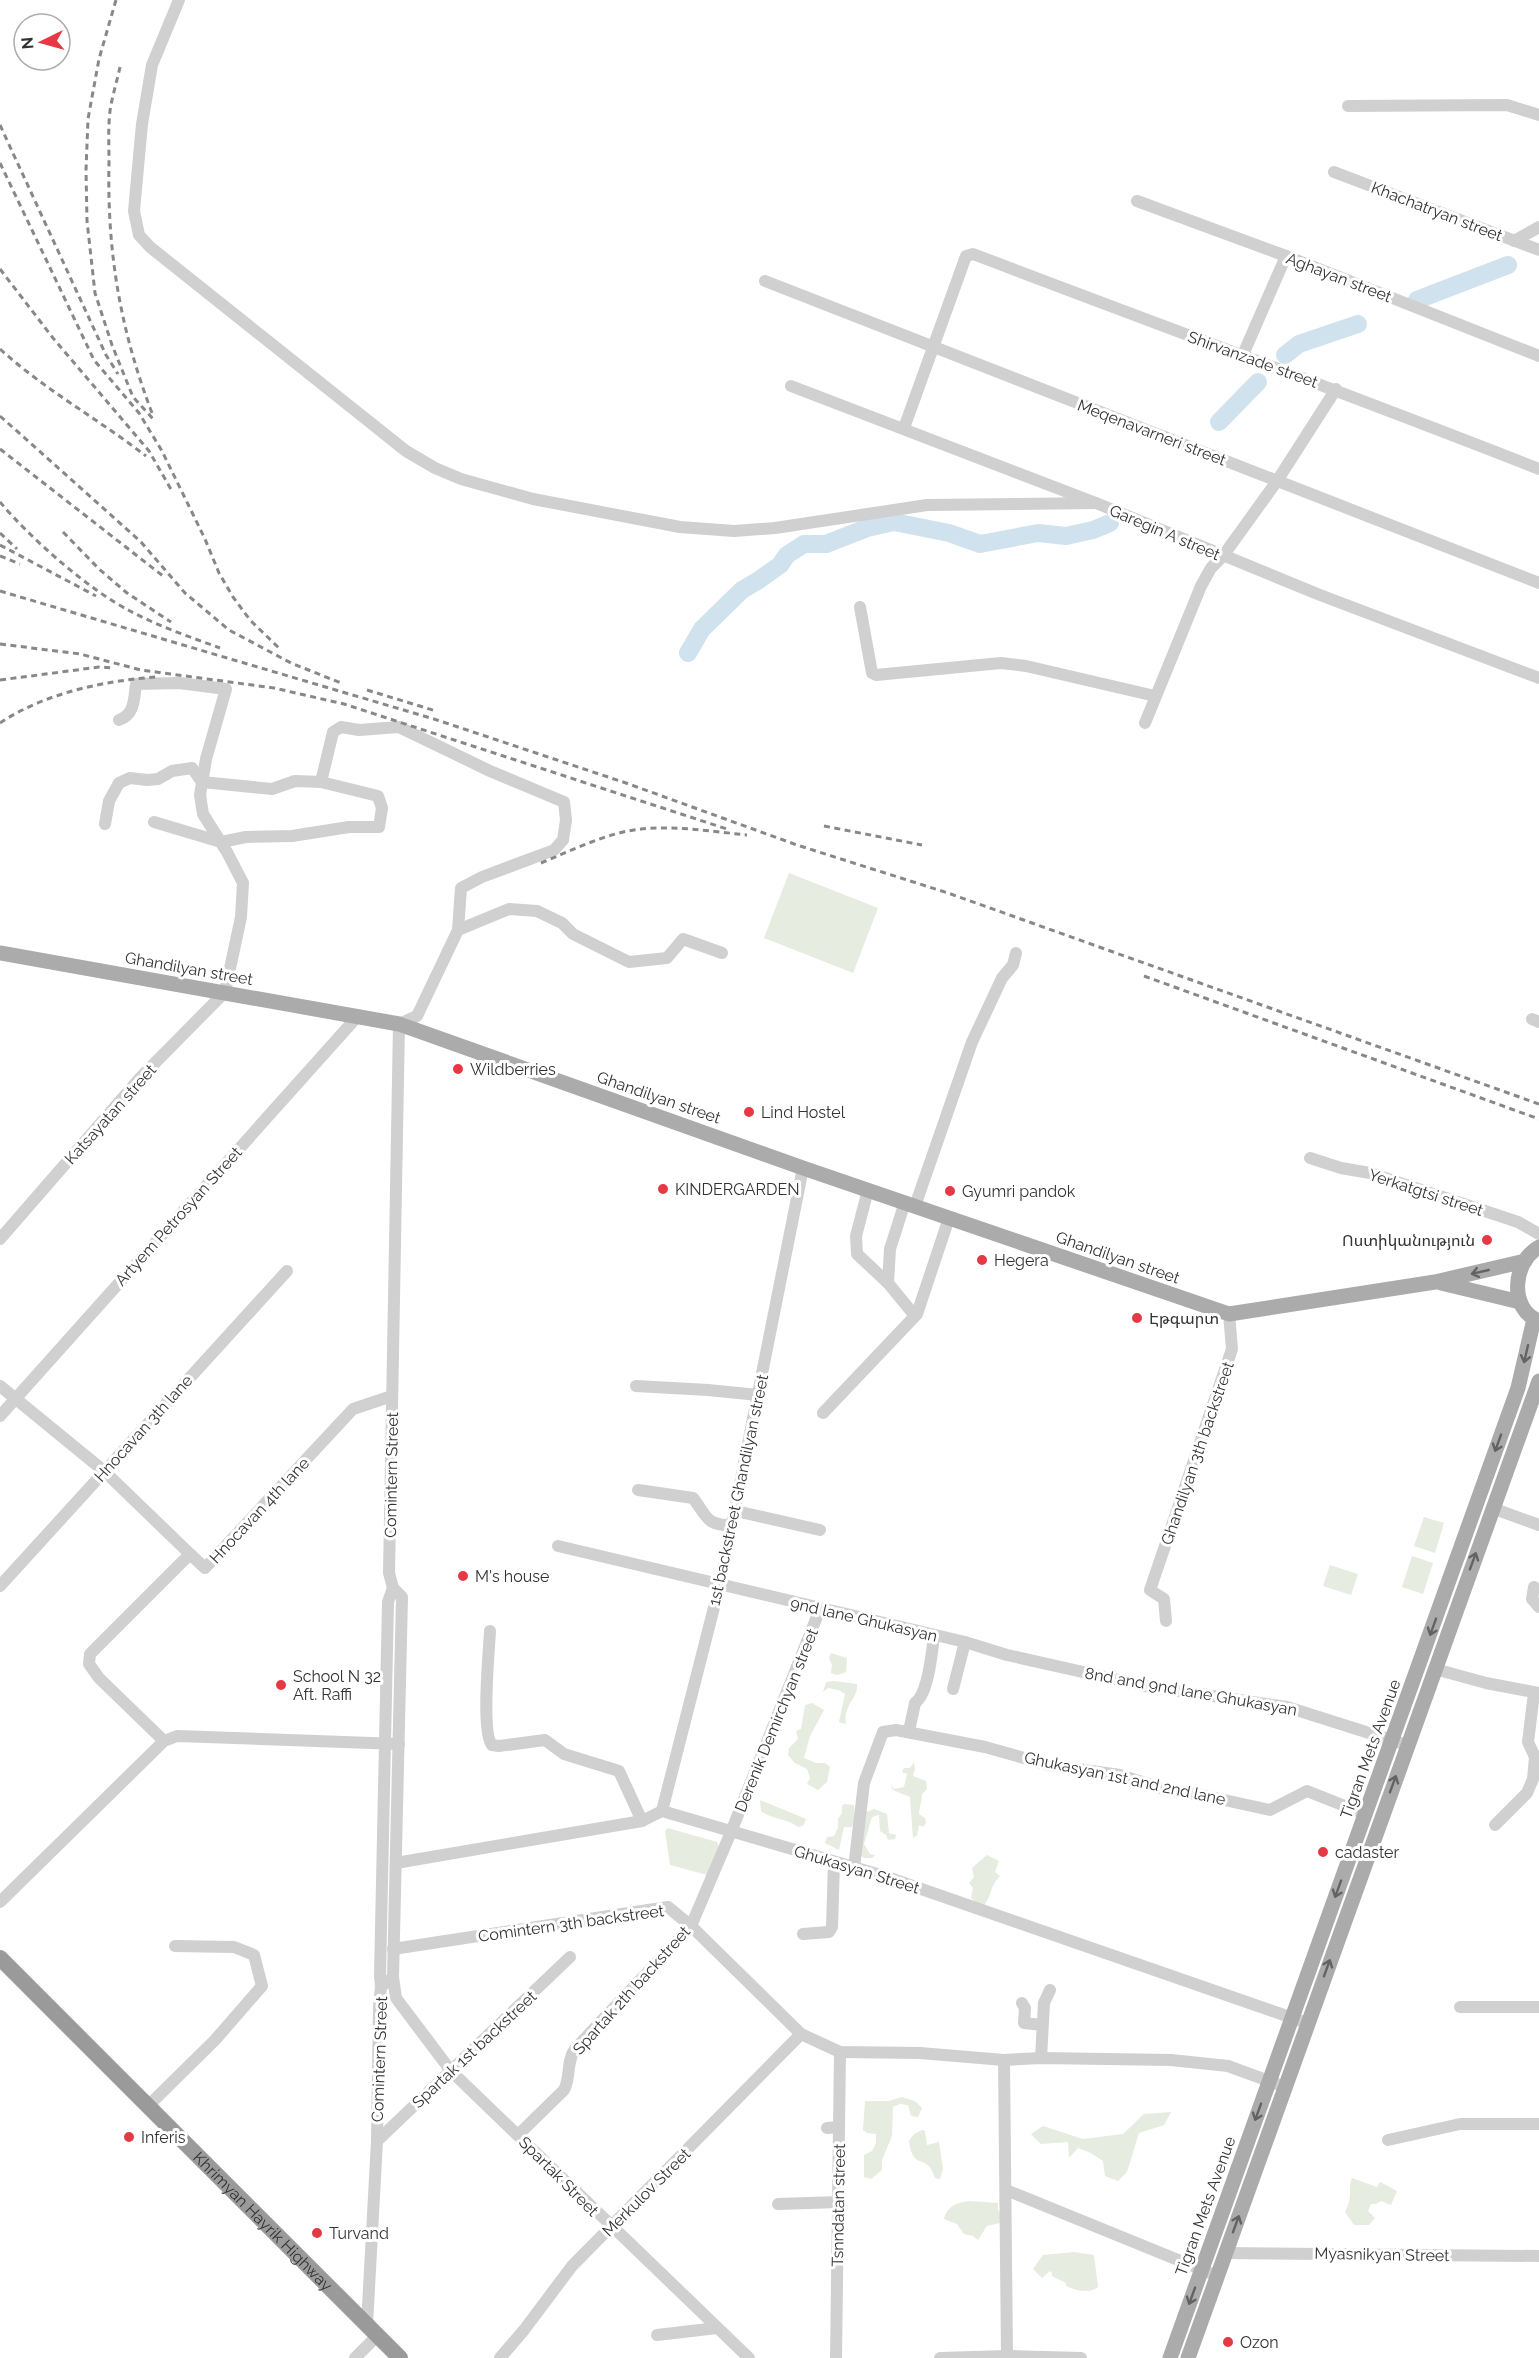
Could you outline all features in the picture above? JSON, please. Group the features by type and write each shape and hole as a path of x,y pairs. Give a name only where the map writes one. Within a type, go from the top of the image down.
{"highway":[{"name":"Khrimyan Hayrik Highway","path":"0,1958 400,2358"}],"main road":[{"name":"Ghandilyan street","path":"0,953 399,1024 803,1168 1229,1314 1435,1282 1525,1261"},
{"path":"1537,1320 1520,1302 1517,1284 1529,1254 1539,1247"},
{"name":"Ghandilyan street","path":"1435,1282 1520,1302"},
{"name":"Tigran Mets Avenue","path":"1170,2358 1518,1388 1537,1320"},
{"name":"Tigran Mets Avenue","path":"1188,2358 1539,1381"}],"street":[{"path":"179,0 152,65 142,124 134,211 139,235 159,254 381,433 435,468 533,499 680,527 734,531 775,528 927,505 1096,503"},
{"path":"1348,106 1507,105 1539,115"},
{"name":"Khachatryan street","path":"1334,172 1539,250"},
{"name":"Aghayan street","path":"1137,201 1286,256 1539,356"},
{"path":"1514,241 1539,227"},
{"name":"Shirvanzade street","path":"934,347 966,256 974,254 1242,357 1336,389 1539,469"},
{"path":"1242,357 1286,256"},
{"name":"Meqenavarneri street","path":"765,280 1539,583"},
{"path":"904,428 934,347"},
{"name":"Garegin A street","path":"791,386 904,428 1096,503 1223,556 1539,678"},
{"path":"1145,723 1201,586 1211,568 1223,556 1278,481 1336,389"},
{"path":"860,607 872,673 876,675 1001,663 1026,666 1155,696"},
{"path":"119,720 126,718 133,708 136,684 179,683 226,689 206,759 200,795 203,814 243,883 241,917 225,992"},
{"path":"321,782 333,732 341,727 360,730 399,727 490,771 564,802 566,820 563,840 554,850 482,877 461,888 458,930 417,1016 399,1024"},
{"path":"105,824 109,801 119,783 130,778 158,779 172,771 192,768 202,782 272,789 295,781 321,782 378,796 382,808 379,827 349,827 292,836 246,837 221,842 154,822"},
{"path":"458,930 509,909 537,911 562,923 573,934 629,962 667,958 683,939 722,953"},
{"path":"888,1284 890,1248 910,1204 972,1042 1002,978 1013,965 1017,953"},
{"name":"Katsayatan street","path":"0,1239 140,1078 225,992"},
{"name":"Artyem Petrosyan Street","path":"0,1416 357,1017"},
{"name":"Comintern Street","path":"372,2330 381,1987 393,1977 399,1744 402,1597 393,1588 389,1573 399,1024"},
{"name":"Yerkatgtsi street","path":"1310,1158 1341,1168 1370,1173 1518,1222 1539,1234"},
{"name":"1st backstreet Ghandilyan street","path":"662,1811 733,1527 803,1168"},
{"path":"868,1190 856,1236 857,1254 888,1284 915,1316"},
{"path":"823,1413 915,1316 949,1218"},
{"name":"Hnocavan 3th lane","path":"0,1586 287,1271"},
{"name":"Ghandilyan 3th backstreet","path":"1166,1621 1164,1599 1150,1590 1232,1349 1229,1314"},
{"path":"0,1386 104,1472 190,1554"},
{"path":"636,1386 758,1395"},
{"name":"Hnocavan 4th lane","path":"164,1741 99,1678 89,1664 90,1654 190,1554 204,1568 353,1409 392,1396"},
{"path":"638,1490 693,1498 708,1521 733,1527"},
{"path":"1492,1508 1539,1525"},
{"path":"736,1511 820,1530"},
{"name":"9nd lane Ghukasyan","path":"558,1546 965,1642 1007,1655"},
{"path":"1534,1587 1532,1599 1539,1607"},
{"path":"381,1987 388,1602 393,1588"},
{"name":"Derenik Demirchyan street","path":"731,1832 820,1609"},
{"path":"489,1631 486,1715 489,1741 492,1745 545,1740 564,1754 619,1771 642,1821"},
{"path":"909,1731 915,1703 920,1700 924,1687 934,1635"},
{"path":"953,1689 965,1642"},
{"name":"8nd and 9nd lane Ghukasyan","path":"1007,1655 1145,1686 1287,1707 1407,1745"},
{"path":"1435,1669 1537,1693 1528,1742 1535,1757 1533,1779 1527,1793 1495,1825"},
{"name":"Ghukasyan 1st and 2nd lane","path":"854,1868 864,1783 883,1732 909,1731 985,1747 1049,1765 1120,1775 1167,1790 1270,1810 1307,1791 1365,1814"},
{"path":"0,1902 164,1741 177,1736 399,1744"},
{"path":"396,1863 642,1821 662,1811"},
{"name":"Ghukasyan Street","path":"662,1811 914,1886 1308,2023"},
{"name":"Spartak 2th backstreet","path":"518,2135 564,2090 567,2084 570,2055 692,1926 731,1832"},
{"path":"803,1935 829,1932 832,1927 834,1862"},
{"name":"Comintern 3th backstreet","path":"393,1948 668,1907 692,1926 801,2034 840,2052"},
{"path":"148,2106 215,2040 262,1986 254,1955 234,1947 175,1946"},
{"name":"Spartak 1st backstreet","path":"376,2141 570,1957"},
{"name":"Spartak Street","path":"393,1977 396,1998 451,2071 749,2358"},
{"path":"1041,2058 1044,2003 1050,1990"},
{"path":"1042,2025 1024,2024 1023,2006 1043,2012"},
{"path":"1460,2007 1539,2007"},
{"name":"Merkulov Street","path":"500,2358 572,2266 801,2034"},
{"path":"840,2052 920,2053 1004,2060 1041,2058 1171,2060 1228,2066 1285,2087"},
{"name":"Tsnndatan street","path":"836,2358 838,2202 833,2128 840,2052"},
{"path":"1004,2060 1007,2356"},
{"path":"1388,2140 1460,2124 1539,2124"},
{"path":"1006,2190 1217,2276"},
{"path":"777,2204 838,2202"},
{"name":"Myasnikyan Street","path":"1225,2253 1539,2256"},
{"path":"657,2335 717,2328"},
{"path":"356,2358 372,2330"},
{"path":"940,2358 1007,2356 1081,2358"}],"shaded area":[{"path":"789,873 878,908 853,973 764,938"},
{"path":"1424,1517 1444,1523 1435,1553 1414,1546"},
{"path":"1412,1556 1433,1563 1423,1594 1402,1587"},
{"path":"1330,1565 1358,1574 1351,1595 1323,1586"},
{"path":"831,1653 847,1658 846,1672 837,1675 831,1673 832,1665 829,1658"},
{"path":"826,1682 857,1684 857,1689 848,1707 846,1724 839,1722 845,1694 828,1688 823,1692"},
{"path":"812,1703 824,1710 810,1736 804,1758 816,1763 825,1763 830,1767 827,1782 818,1790 807,1784 810,1778 807,1769 795,1763 788,1755 789,1748 798,1739 796,1731 801,1729 805,1705"},
{"path":"914,1762 913,1776 926,1781 927,1789 922,1794 919,1814 925,1818 926,1823 923,1827 919,1825 917,1835 913,1838 910,1797 893,1790 890,1783 894,1789 904,1787 907,1774 902,1772 904,1768 910,1768"},
{"path":"760,1800 806,1819 803,1826 798,1827 765,1814 761,1811"},
{"path":"844,1804 854,1805 855,1820 852,1827 844,1827 839,1850 825,1843 827,1837 834,1836 838,1828 838,1819"},
{"path":"874,1809 887,1814 889,1833 896,1835 895,1839 888,1840 886,1835 880,1831 879,1815 872,1817 864,1844 870,1854 875,1855 872,1858 864,1858 859,1854 862,1814"},
{"path":"668,1828 717,1842 719,1847 707,1875 670,1865 665,1831"},
{"path":"987,1855 999,1861 995,1872 1000,1876 984,1905 978,1905 971,1898 973,1888 969,1883 974,1877 972,1868"},
{"path":"902,2097 915,2101 922,2108 918,2117 911,2116 908,2105 900,2104 893,2107 892,2136 882,2160 882,2170 871,2179 864,2177 864,2155 872,2151 876,2143 876,2134 863,2130 865,2101 889,2101"},
{"path":"1171,2112 1164,2125 1139,2133 1127,2172 1118,2181 1105,2176 1103,2161 1091,2153 1078,2148 1069,2158 1068,2142 1041,2144 1031,2134 1043,2126 1083,2139 1123,2134 1144,2114"},
{"path":"925,2131 927,2145 939,2142 943,2169 940,2179 935,2178 928,2165 917,2160 911,2151 909,2141 914,2134"},
{"path":"1352,2178 1377,2187 1380,2182 1397,2191 1391,2205 1381,2201 1371,2204 1368,2211 1375,2218 1369,2225 1354,2225 1345,2212"},
{"path":"970,2201 998,2203 998,2210 1002,2216 1000,2223 987,2226 978,2240 964,2234 957,2224 944,2219 954,2206"},
{"path":"1074,2252 1094,2255 1098,2287 1087,2291 1075,2289 1066,2286 1066,2283 1052,2276 1050,2271 1042,2278 1033,2269 1043,2255"}],"waterway":[{"path":"1417,300 1508,265"},
{"path":"1285,355 1299,344 1358,324"},
{"path":"1219,422 1258,382"},
{"path":"688,653 702,629 742,590 780,565 787,555 804,544 826,544 867,528 894,522 949,533 980,544 1038,533 1066,536 1093,530 1110,523"}],"railway":[{"path":"116,0 99,59 88,119 87,221 95,293 112,345 133,397 154,420"},
{"path":"120,67 109,124 110,227 124,320 152,413"},
{"path":"0,125 106,355 118,374"},
{"path":"0,163 94,360 139,413 162,451 219,573 233,597 250,620 281,650"},
{"path":"0,269 53,338 149,451 172,491"},
{"path":"0,349 35,378 146,456"},
{"path":"0,416 141,542 185,593 229,630 291,663 341,683"},
{"path":"0,449 163,576"},
{"path":"0,502 61,562 114,602 152,622 220,648"},
{"path":"63,532 99,569 127,593 171,622"},
{"path":"0,533 17,549"},
{"path":"0,545 96,596"},
{"path":"0,556 20,564"},
{"path":"0,591 434,719 626,783 797,845 948,893 1539,1104"},
{"path":"0,644 80,654 141,670 274,688 344,704 730,830"},
{"path":"0,680 99,667 114,668"},
{"path":"0,723 36,704 75,690 156,677"},
{"path":"367,690 436,711"},
{"path":"824,826 922,845"},
{"path":"541,863 602,838 638,829 685,829 747,835"},
{"path":"1144,976 1539,1119"}],"place":[{"name":"Wildberries","path":"458,1069"},
{"name":"Lind Hostel","path":"749,1112"},
{"name":"KINDERGARDEN","path":"663,1189"},
{"name":"Gyumri pandok","path":"950,1191"},
{"name":"Ոստիկանություն","path":"1487,1240"},
{"name":"Hegera","path":"982,1260"},
{"name":"Էթգարտ","path":"1137,1318"},
{"name":"M's house","path":"463,1576"},
{"name":"School N 32 Aft. Raffi","path":"281,1685"},
{"name":"cadaster","path":"1323,1852"},
{"name":"Inferis","path":"129,2137"},
{"name":"Turvand","path":"317,2233"},
{"name":"Ozon","path":"1228,2342"}]}
